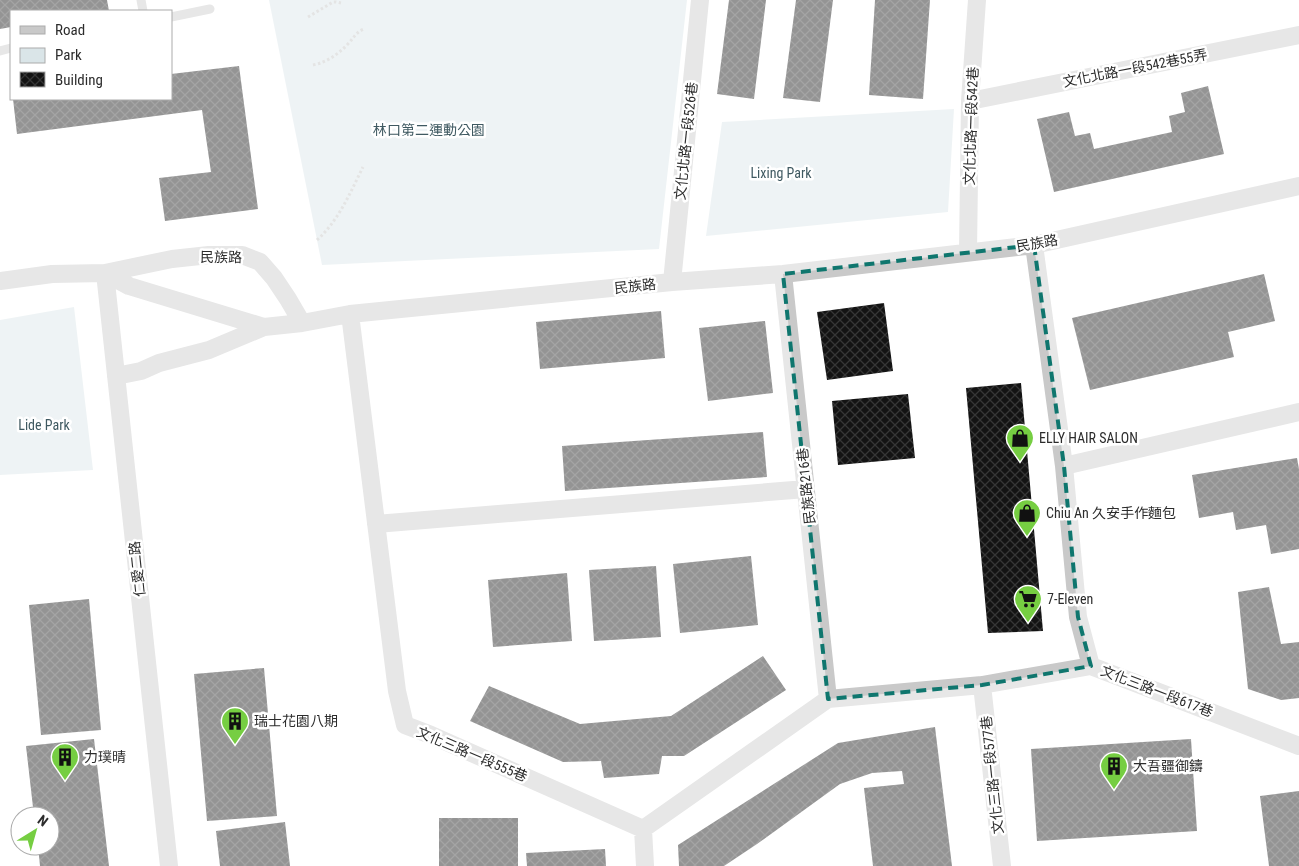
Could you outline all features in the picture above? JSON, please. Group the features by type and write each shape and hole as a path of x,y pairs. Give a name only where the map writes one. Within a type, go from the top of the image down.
{"street":[{"name":"文化北路一段526巷","path":"672,282 700,0"},
{"name":"文化北路一段542巷","path":"968,252 970,101 977,0"},
{"name":"文化北路一段542巷55弄","path":"970,101 1299,35"},
{"name":"民族路","path":"0,281 52,274 105,273 172,259 209,255 242,255 260,262 274,278 302,323 350,314 672,282 783,274 1034,245 1299,186"},
{"name":"文化三路一段617巷","path":"1034,245 1064,466 1078,617 1091,666 1299,746"},
{"path":"105,273 128,286 264,327"},
{"name":"仁愛二路","path":"105,273 168,866"},
{"name":"民族路216巷","path":"783,274 828,699"},
{"name":"文化三路一段555巷","path":"350,314 397,691 405,725 643,829"},
{"path":"116,376 141,371 159,363 209,350 264,327 302,323"},
{"path":"1064,466 1299,412"},
{"path":"376,524 806,489"},
{"path":"645,866 643,829 828,699 982,685 1091,666"},
{"name":"文化三路一段577巷","path":"982,685 1002,866"}],"lane":[{"path":"172,17 210,9"}],"path":[{"path":"308,17 333,2 341,3"},
{"path":"313,65 325,62 337,54 355,34 364,28"},
{"path":"317,240 327,231 340,211 352,191 363,166"}],"highlighted area":[{"path":"1034,245 1064,466 1078,617 1091,666 982,685 828,699 783,274"}],"green space":[{"name":"林口第二運動公園","path":"269,0 687,0 659,249 322,265"},
{"name":"Lixing Park","path":"954,109 948,212 706,236 722,122"},
{"name":"Lide Park","path":"74,307 93,470 0,475 0,320"}],"building":[{"path":"0,0 107,0 109,10 10,10 10,27 0,29"},
{"path":"729,0 766,0 754,99 717,94"},
{"path":"796,0 833,0 820,102 783,98"},
{"path":"875,0 930,0 923,99 869,95"},
{"path":"239,66 258,209 165,221 159,178 211,172 202,110 17,134 13,100 172,100 172,74"},
{"path":"1208,86 1224,154 1054,192 1037,119 1069,112 1075,136 1090,133 1094,149 1172,132 1169,116 1185,112 1181,93"},
{"path":"1264,274 1275,321 1228,332 1234,357 1090,390 1072,318"},
{"path":"884,303 893,371 827,380 817,312"},
{"path":"661,311 665,358 540,369 536,322"},
{"path":"765,321 773,393 708,401 699,328"},
{"path":"1021,383 1043,631 988,633 966,388"},
{"path":"908,394 915,458 838,465 832,401"},
{"path":"763,432 767,477 565,491 562,446"},
{"path":"1297,458 1299,469 1299,549 1271,554 1266,525 1236,530 1233,512 1199,518 1192,475"},
{"path":"751,556 758,625 680,633 673,564"},
{"path":"656,566 661,637 594,641 589,570"},
{"path":"567,573 572,641 493,647 488,580"},
{"path":"1269,587 1281,644 1299,642 1299,698 1281,700 1248,689 1238,592"},
{"path":"89,599 101,730 41,735 29,605"},
{"path":"763,656 786,690 684,756 662,756 659,774 604,778 601,761 563,762 470,721 489,686 580,724 671,716"},
{"name":"瑞士花園八期","path":"264,668 277,816 207,821 194,674"},
{"path":"935,727 952,866 873,866 864,788 904,784 902,771 872,773 840,784 724,866 679,866 678,845 838,743"},
{"name":"力璞晴","path":"94,739 109,866 40,866 39,856 60,856 60,806 33,806 26,746"},
{"name":"大吾疆御鑄","path":"1191,739 1197,831 1037,841 1031,749"},
{"path":"1299,791 1299,866 1269,866 1260,796"},
{"path":"439,818 518,818 518,866 439,866"},
{"path":"285,822 290,866 220,866 216,831"},
{"path":"605,849 606,866 527,866 526,853"}],"place":[{"name":"ELLY HAIR SALON","path":"1020,462"},
{"name":"Chiu An 久安手作麵包","path":"1027,537"},
{"name":"7-Eleven","path":"1028,623"},
{"name":"瑞士花園八期","path":"235,745"},
{"name":"力璞晴","path":"65,781"},
{"name":"大吾疆御鑄","path":"1114,790"}]}
